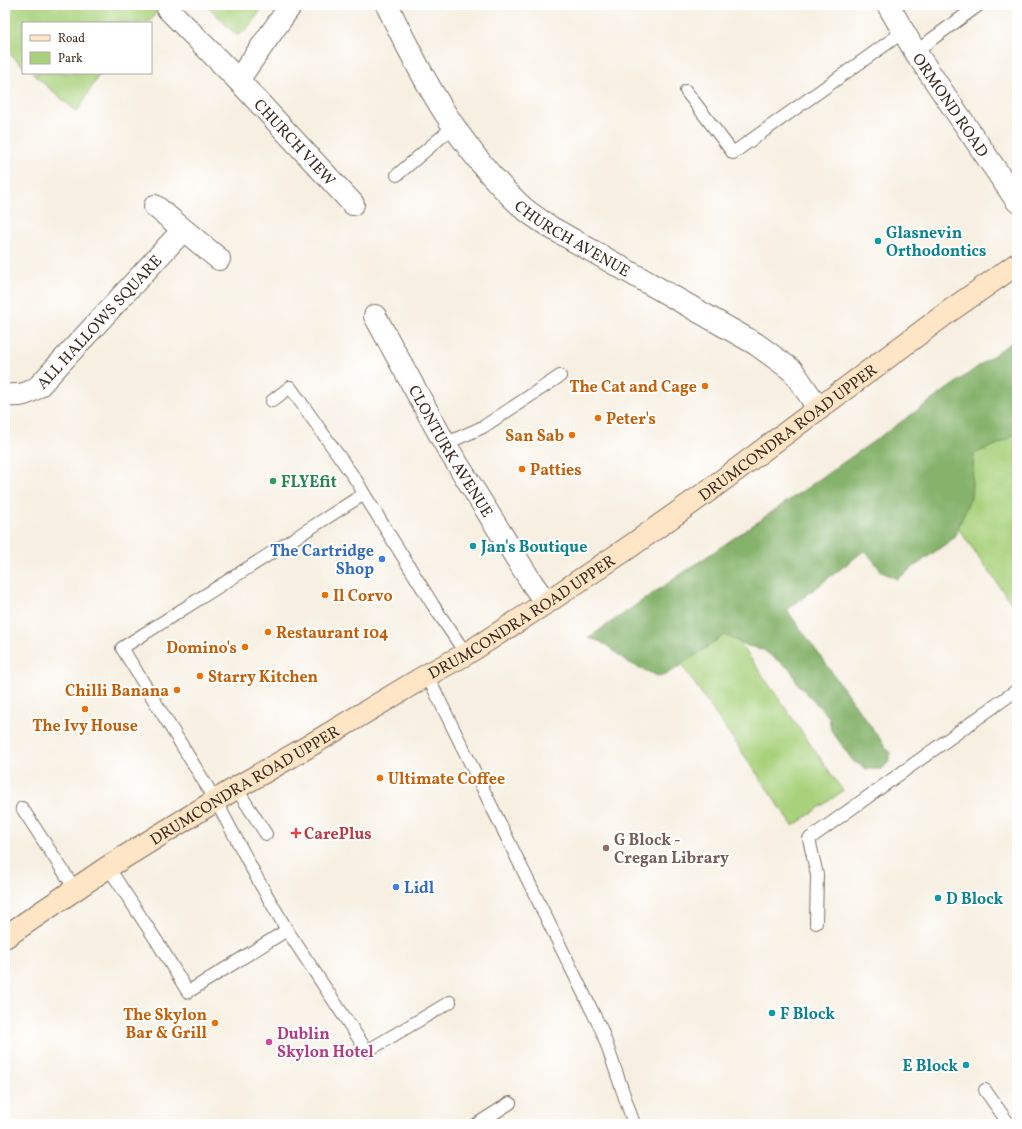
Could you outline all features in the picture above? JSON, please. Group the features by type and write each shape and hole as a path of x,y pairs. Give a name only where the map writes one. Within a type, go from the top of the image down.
{"main road":[{"name":"DRUMCONDRA ROAD UPPER","path":"5,937 108,867 236,788 466,654 546,602 659,526 951,310 1017,264"}],"street":[{"path":"238,80 291,5"},
{"name":"CHURCH AVENUE","path":"387,5 430,89 453,127 484,168 520,204 550,227 756,344 793,371 819,409"},
{"name":"ORMOND ROAD","path":"888,5 916,53 1017,201"},
{"name":"CHURCH VIEW","path":"168,9 238,80 353,204"},
{"path":"155,206 219,259"},
{"name":"ALL HALLOWS SQUARE","path":"5,395 17,396 29,394 51,375 183,230"},
{"name":"CLONTURK AVENUE","path":"375,316 445,444 532,583 546,602"}],"lane":[{"path":"916,53 932,39 979,5"},
{"path":"686,91 733,153 903,32"},
{"path":"397,175 453,127"},
{"path":"445,444 483,427 560,376"},
{"path":"272,401 290,387 358,483 433,605 466,654"},
{"path":"364,494 122,648 216,801 258,880 287,930 367,1051 450,1002"},
{"path":"428,675 602,1031 634,1124"},
{"path":"816,923 817,875 809,839 1017,690"},
{"path":"236,788 266,834"},
{"path":"22,808 75,889"},
{"path":"108,867 188,992 287,930"},
{"path":"985,1090 1009,1124"},
{"path":"477,1124 510,1103"}],"green space":[{"path":"5,5 163,5 149,22 22,22 22,65 5,50"},
{"path":"207,5 265,5 245,31 238,35 232,31"},
{"path":"33,74 99,74 77,112"},
{"path":"1017,338 1017,432 1001,443 974,454 971,496 954,538 897,579 882,572 865,550 787,610 890,753 888,763 882,769 867,769 853,761 831,730 829,717 797,683 791,670 762,649 748,646 724,635 674,670 660,677 628,662 601,642 588,638 858,453"},
{"path":"1017,432 1017,611 958,528 971,496 974,454 1001,442"},
{"path":"726,623 843,791 793,826 677,658"}],"place":[{"name":"Glasnevin Orthodontics","path":"878,241"},
{"name":"The Cat and Cage","path":"705,386"},
{"name":"Peter's","path":"598,418"},
{"name":"San Sab","path":"572,435"},
{"name":"Patties","path":"522,469"},
{"name":"FLYEfit","path":"273,481"},
{"name":"Jan's Boutique","path":"473,546"},
{"name":"The Cartridge Shop","path":"382,559"},
{"name":"Il Corvo","path":"325,595"},
{"name":"Restaurant 104","path":"268,632"},
{"name":"Domino's","path":"245,647"},
{"name":"Starry Kitchen","path":"200,676"},
{"name":"Chilli Banana","path":"177,690"},
{"name":"The Ivy House","path":"85,709"},
{"name":"Ultimate Coffee","path":"380,778"},
{"name":"CarePlus","path":"296,833"},
{"name":"G Block - Cregan Library","path":"606,848"},
{"name":"Lidl","path":"396,887"},
{"name":"D Block","path":"938,898"},
{"name":"F Block","path":"772,1013"},
{"name":"The Skylon Bar & Grill","path":"215,1023"},
{"name":"Dublin Skylon Hotel","path":"269,1042"},
{"name":"E Block","path":"966,1065"}]}
